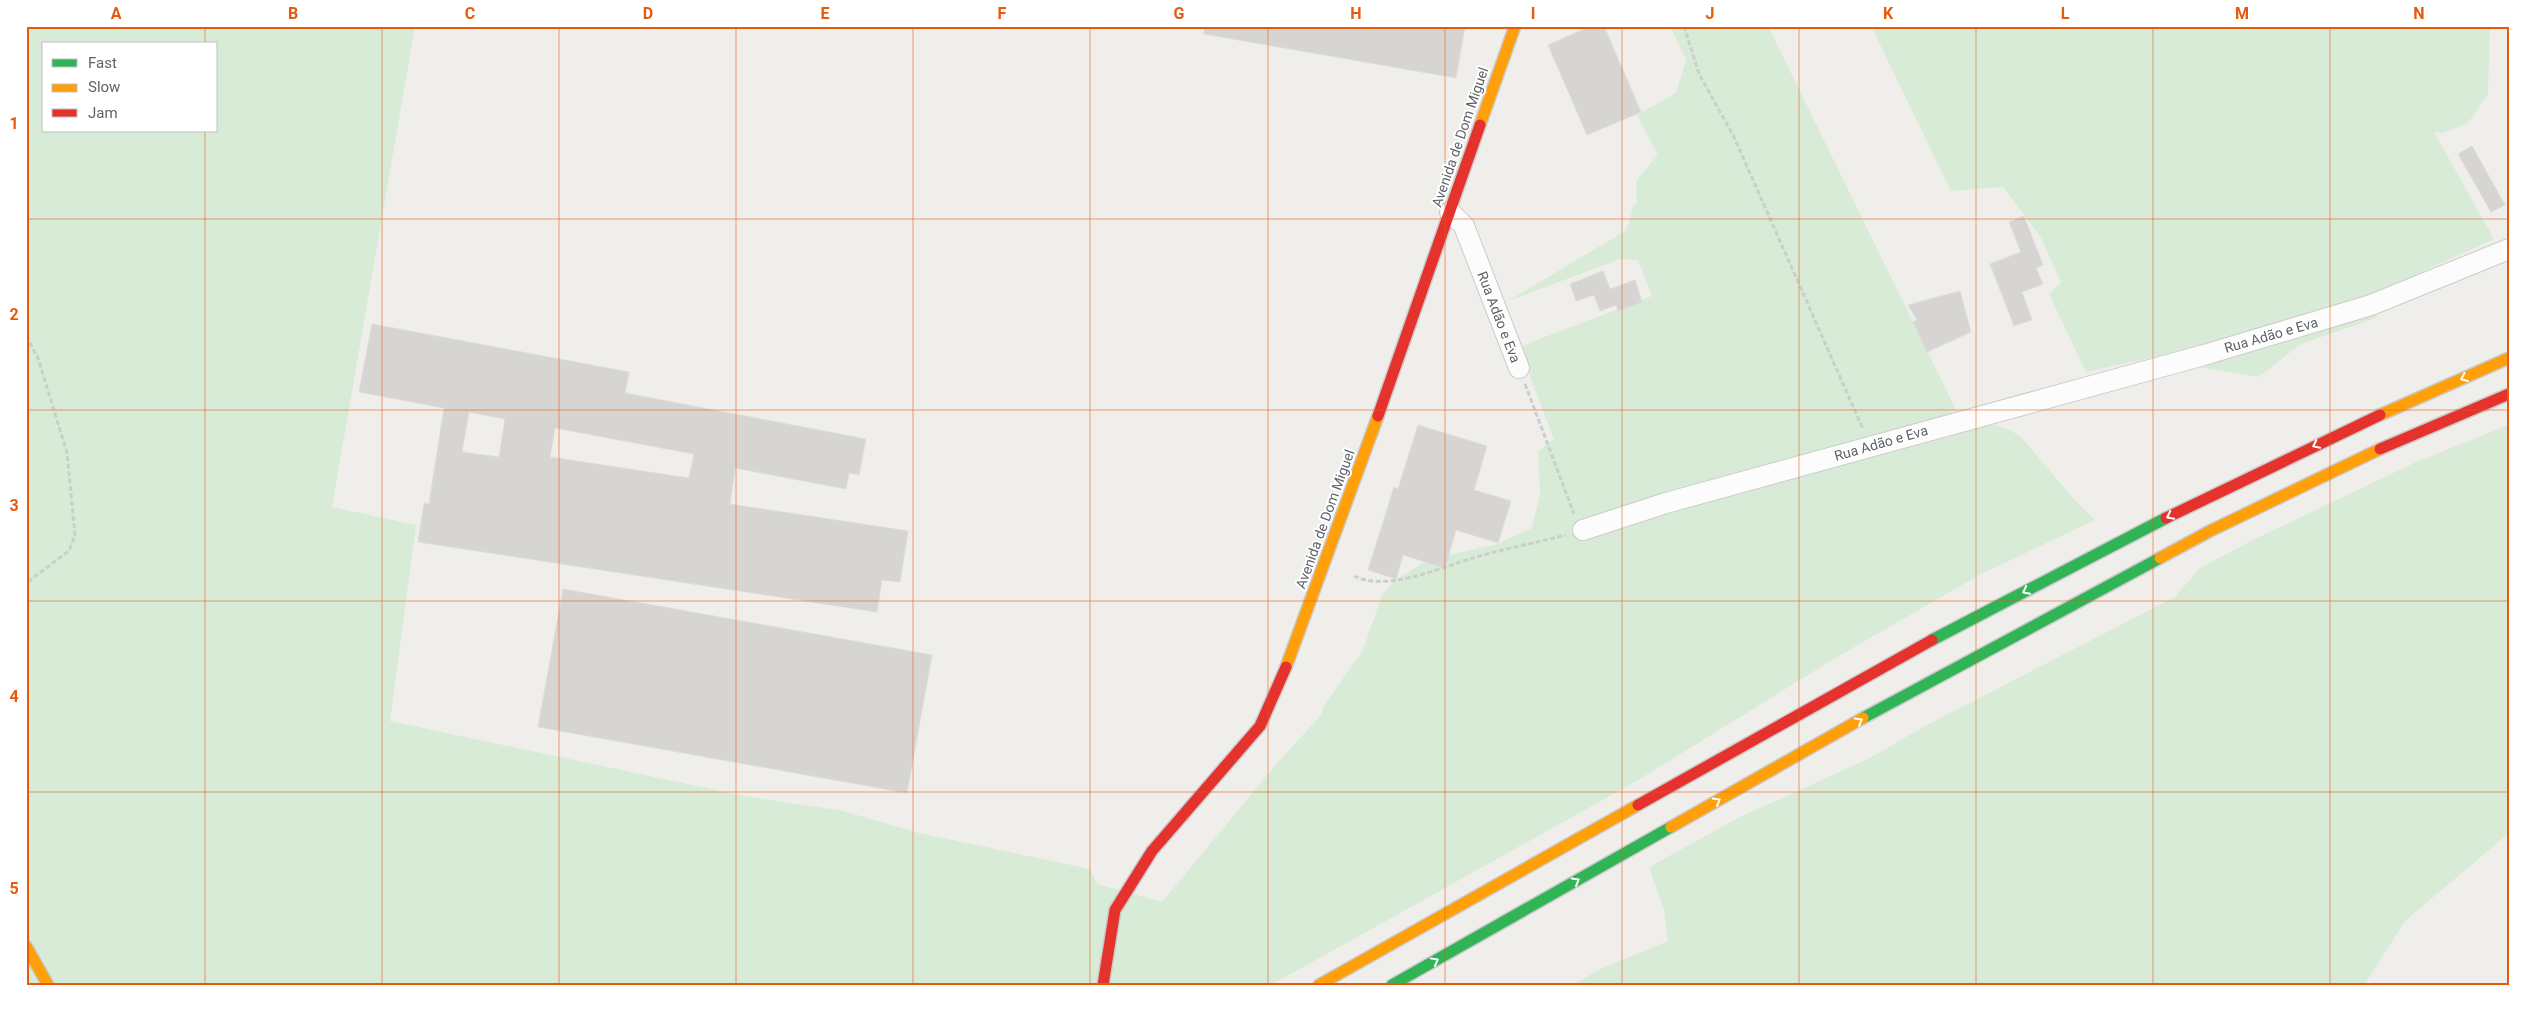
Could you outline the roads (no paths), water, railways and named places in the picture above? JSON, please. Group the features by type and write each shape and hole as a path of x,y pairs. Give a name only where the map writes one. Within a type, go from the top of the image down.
{"main road":[{"name":"Avenida de Dom Miguel","path":"1103,985 1115,910 1152,852 1260,726 1278,690 1515,26"},
{"path":"1319,985 1886,664 2193,504 2342,432 2509,358"},
{"path":"1392,985 1906,694 2202,536 2359,458 2509,394"},
{"path":"26,946 48,985"}],"street":[{"name":"Rua Adão e Eva","path":"1450,212 1464,226 1519,368"},
{"name":"Rua Adão e Eva","path":"1583,530 1666,503 2204,355 2371,305 2509,248"}]}
